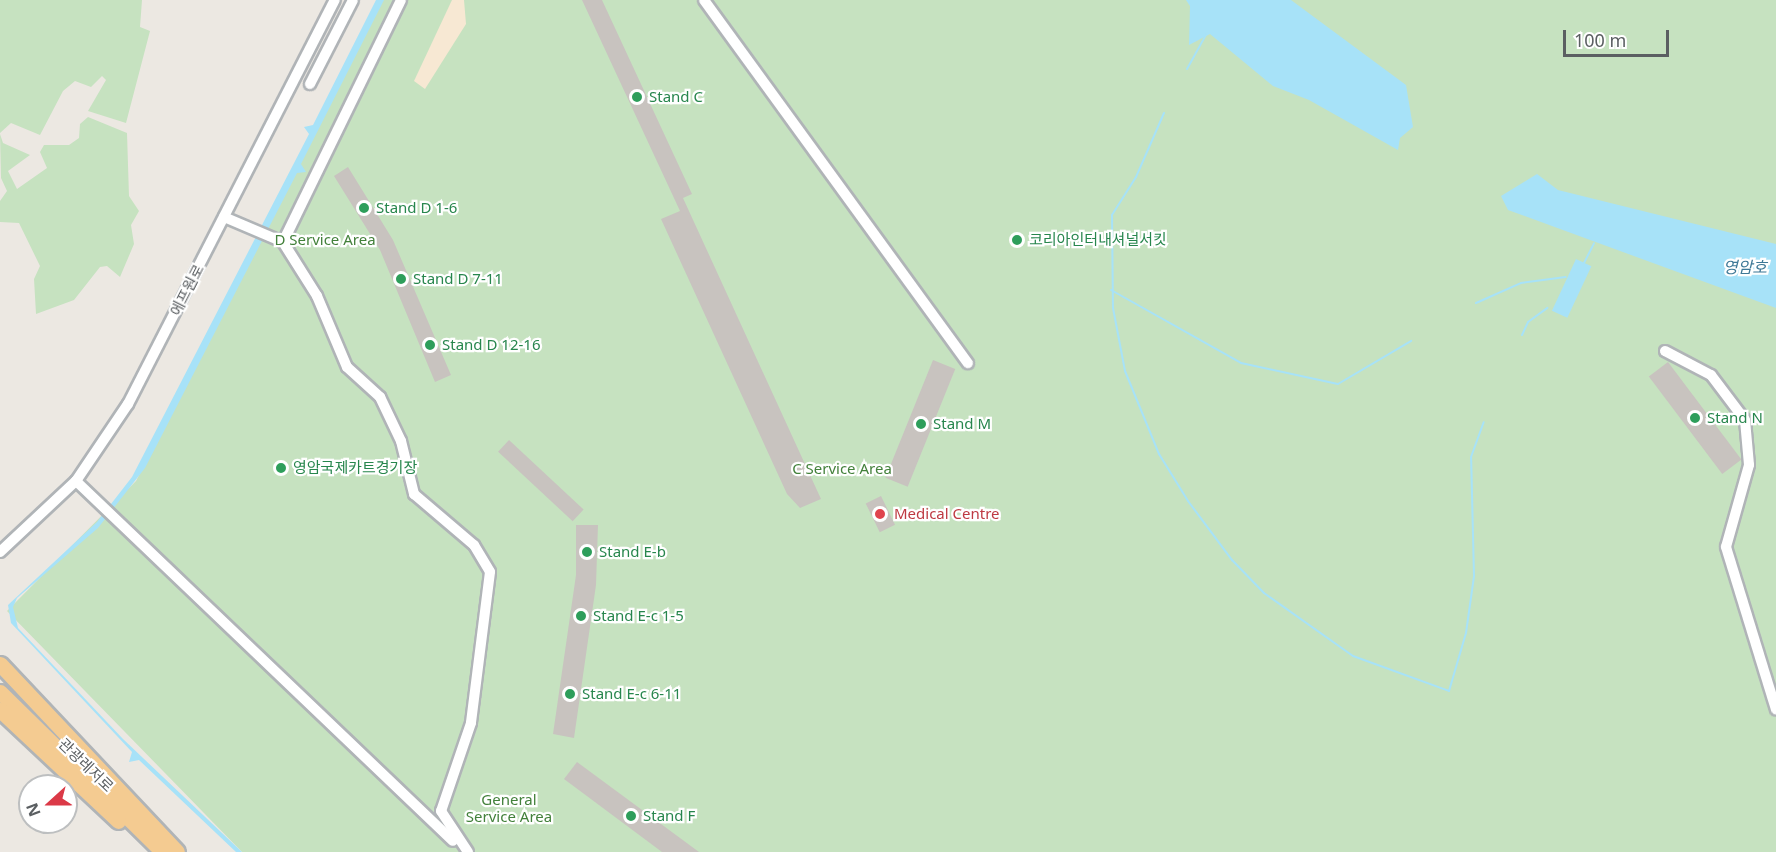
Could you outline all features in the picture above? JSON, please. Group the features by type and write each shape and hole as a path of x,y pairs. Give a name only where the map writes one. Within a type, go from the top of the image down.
{"highway":[{"path":"0,664 177,852"},
{"name":"관광레저로","path":"0,674 28,708 177,852"},
{"name":"관광레저로","path":"0,692 161,852"},
{"path":"0,710 63,773 161,852"}],"street":[{"name":"에프원로","path":"0,552 76,481 128,404 335,0"},
{"path":"310,84 353,0"},
{"path":"283,242 401,0"},
{"path":"704,0 968,363"},
{"path":"224,216 283,242 317,296 347,367 380,397 401,441 414,494 474,546 490,572 471,723 442,801 432,817 422,816"},
{"path":"1665,351 1711,375 1746,426 1749,465 1726,547 1776,710"},
{"path":"76,481 422,816 467,852"},
{"path":"442,801 444,820 467,852"}],"green space":[{"path":"0,0 142,0 140,27 150,31 126,123 88,111 106,80 102,76 91,87 75,81 63,91 40,135 11,123 0,133"},
{"name":"코리아인터내셔널서킷","path":"380,0 1776,0 1776,852 242,852 7,611 136,481"},
{"path":"88,117 127,133 129,196 139,211 131,225 134,244 120,277 107,266 100,267 74,300 36,314 34,279 40,266 19,223 0,222 0,201 7,191 1,178 0,134 3,143 30,155 8,171 17,189 47,168 40,152 44,145 69,145 79,138 80,124"}],"sand":[{"path":"452,0 464,0 466,24 425,89 414,81"}],"water":[{"path":"376,0 384,0 301,164 306,172 297,173 145,468 98,528 17,598 13,607 18,628 123,739 242,852 236,852 139,760 129,762 132,752 11,623 8,605 97,522 132,477 309,134 304,127 313,125"},
{"path":"1186,0 1291,0 1406,85 1413,127 1400,138 1398,150 1309,100 1273,86 1210,34 1189,45 1190,6"},
{"name":"영암호","path":"1537,174 1558,190 1776,244 1776,308 1508,210 1501,196"},
{"path":"1576,259 1591,266 1567,318 1552,311"}],"building":[{"path":"582,0 602,0 692,194 683,198 821,499 800,508 787,494 661,219 680,211"},
{"path":"348,167 393,240 451,375 435,382 380,250 334,176"},
{"name":"Stand M","path":"933,360 955,369 908,487 885,478"},
{"name":"Stand N","path":"1668,362 1741,459 1722,474 1649,376"},
{"path":"509,440 584,510 573,521 498,452"},
{"name":"Medical Centre","path":"881,496 895,525 880,532 866,503"},
{"path":"576,525 598,525 596,585 574,738 553,734 576,575"},
{"name":"Stand F","path":"577,762 699,852 662,852 564,779"}],"waterway":[{"path":"1187,69 1206,35"},
{"path":"1164,113 1136,177 1112,215 1113,308 1125,371 1159,454 1188,501 1232,560 1264,593 1353,656 1449,691 1466,633 1474,576 1471,457 1484,422"},
{"path":"1584,263 1594,243"},
{"path":"1476,303 1521,283 1566,277"},
{"path":"1111,290 1241,363 1338,384 1411,341"},
{"path":"1522,335 1528,322 1547,308"}],"place":[{"name":"Stand C","path":"637,97"},
{"name":"Stand D 1-6","path":"364,208"},
{"name":"코리아인터내셔널서킷","path":"1017,240"},
{"name":"Stand D 7-11","path":"401,279"},
{"name":"Stand D 12-16","path":"430,345"},
{"name":"Stand N","path":"1695,418"},
{"name":"Stand M","path":"921,424"},
{"name":"영암국제카트경기장","path":"281,468"},
{"name":"Medical Centre","path":"880,514"},
{"name":"Stand E-b","path":"587,552"},
{"name":"Stand E-c 1-5","path":"581,616"},
{"name":"Stand E-c 6-11","path":"570,694"},
{"name":"Stand F","path":"631,816"}],"park label":[{"name":"D Service Area","path":"325,240"},
{"name":"C Service Area","path":"842,469"},
{"name":"General Service Area","path":"509,808"}]}
